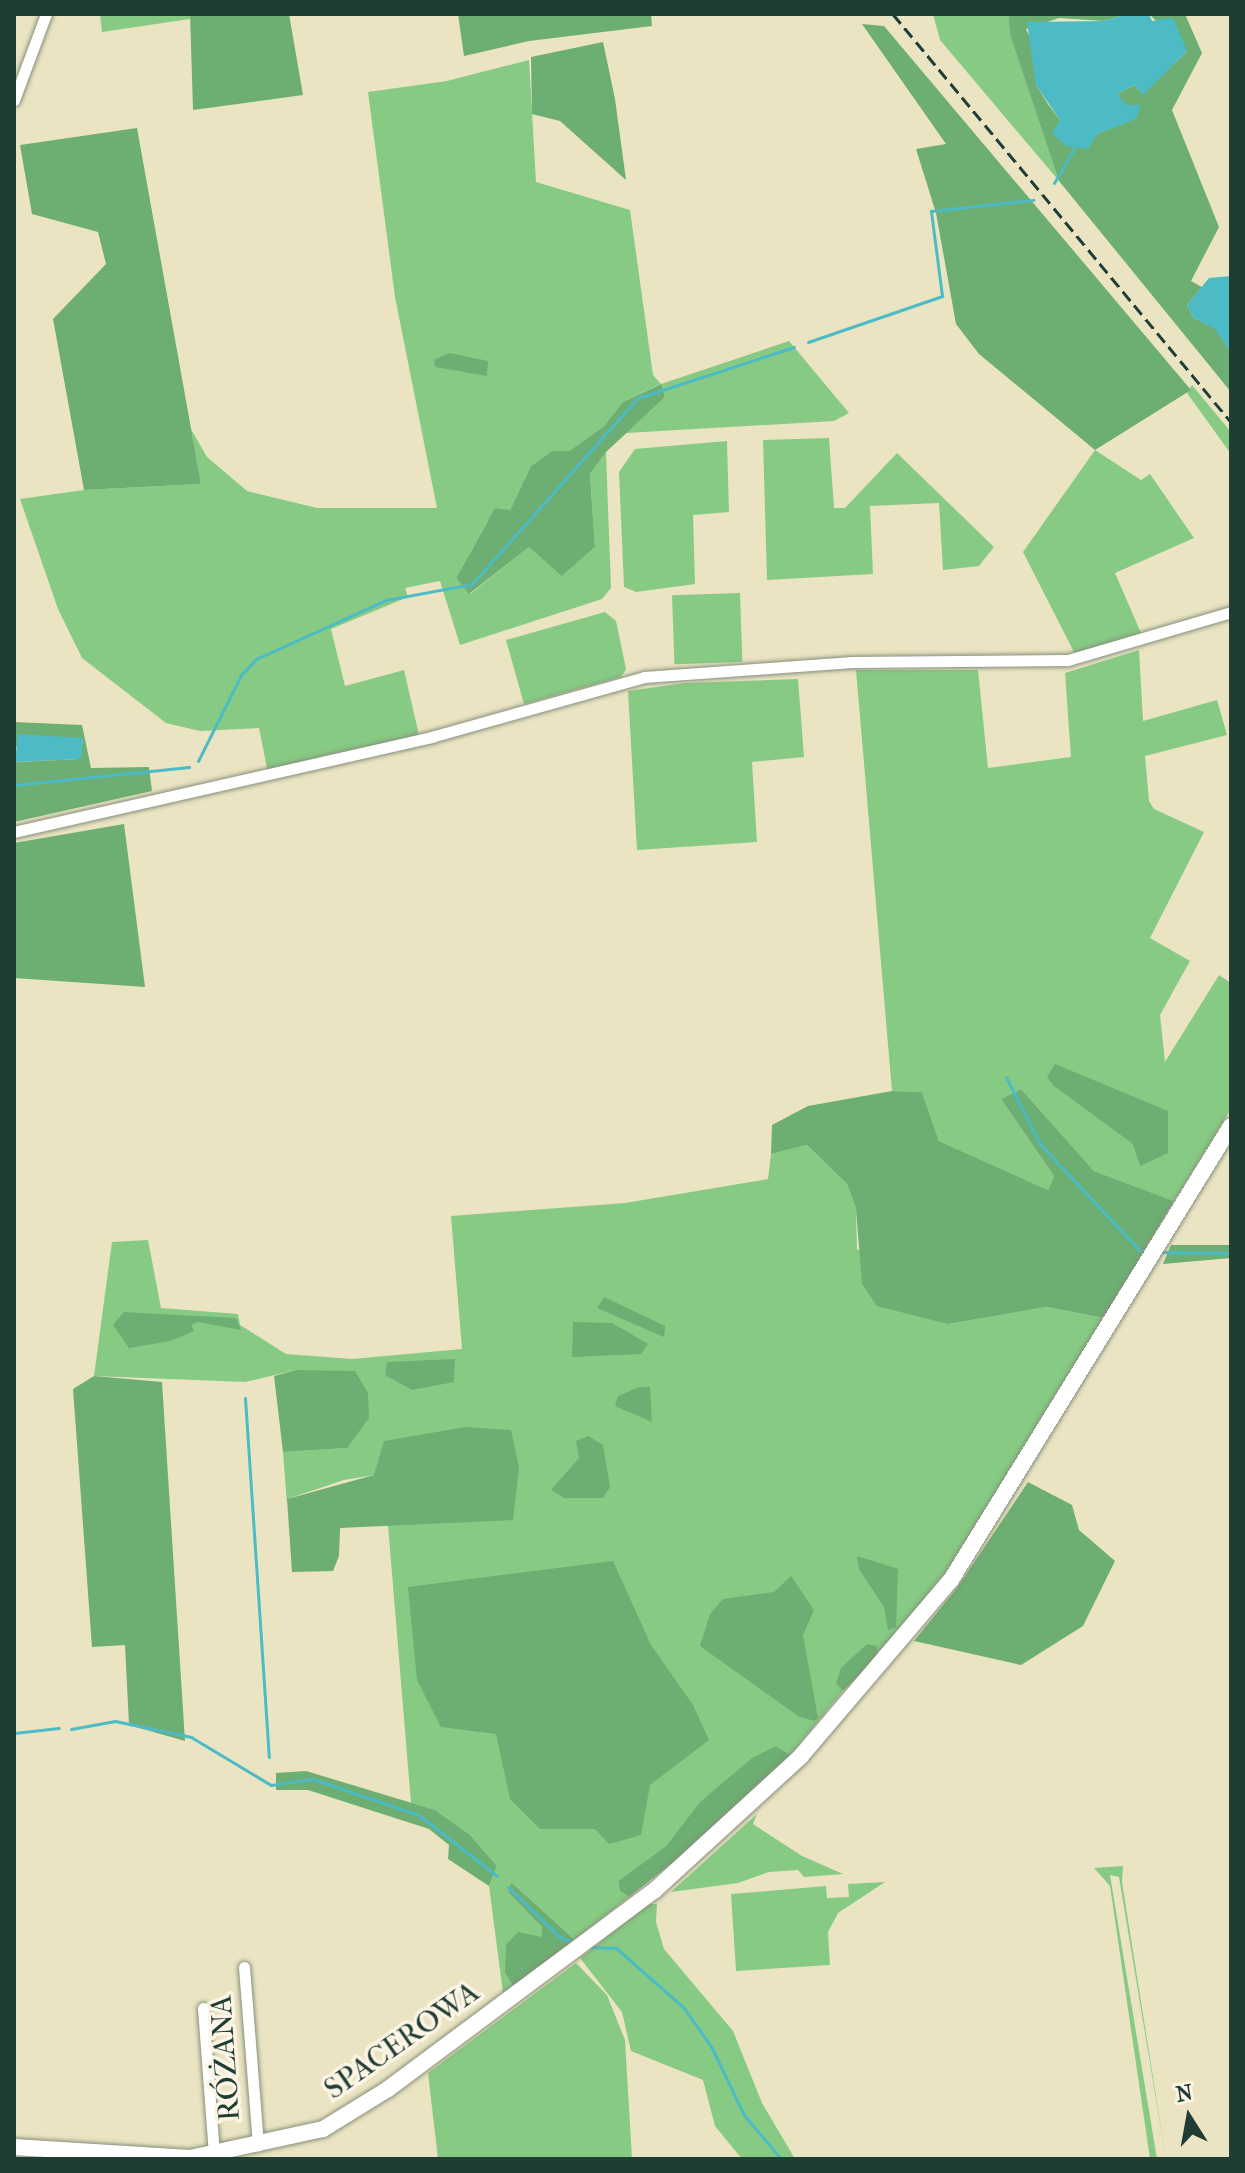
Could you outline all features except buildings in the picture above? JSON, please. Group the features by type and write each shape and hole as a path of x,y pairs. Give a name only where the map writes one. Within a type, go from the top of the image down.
{"street":[{"path":"14,100 46,14"},
{"path":"14,832 431,737 644,677 852,662 1068,660 1231,612"},
{"name":"SPACEROWA","path":"14,2147 161,2157 214,2154 323,2129 354,2113 573,1952 713,1841 886,1662 951,1580 1231,1126"},
{"name":"RÓŻANA","path":"244,1967 258,2145"},
{"path":"203,2008 214,2154"}],"green space":[{"path":"100,14 190,14 190,19 102,32"},
{"path":"190,14 289,14 303,95 193,110"},
{"path":"458,14 651,14 652,26 529,41 464,56"},
{"path":"933,14 1008,14 1010,35 1059,181 940,40"},
{"path":"1008,14 1128,14 1104,21 1059,18 1026,29 1034,45 1036,85 1048,104 1060,120 1097,134 1136,118 1117,94 1134,85 1143,94 1187,51 1149,14 1185,14 1202,53 1172,110 1219,227 1191,281 1202,287 1187,305 1194,318 1215,328 1231,353 1231,392 1059,181 1010,35"},
{"path":"862,24 884,26 1191,390 1095,450 979,354 956,324 936,213 916,149 946,144"},
{"path":"603,42 615,99 626,180 560,121 532,114 531,57"},
{"path":"529,60 536,182 630,210 653,375 661,384 789,341 849,413 834,421 626,433 665,397 660,384 623,402 603,427 569,451 552,451 531,466 510,510 488,520 456,578 470,594 529,547 563,575 595,547 590,474 606,452 611,588 602,599 460,645 440,581 405,588 408,597 331,629 345,686 404,670 419,735 268,773 259,728 200,731 166,723 82,658 58,609 20,499 84,490 201,484 191,429 207,457 247,491 317,508 437,508 395,297 368,92 447,81"},
{"path":"137,128 201,484 84,490 53,319 106,264 98,232 32,214 20,145"},
{"path":"449,353 488,361 487,376 435,367 434,360"},
{"path":"661,384 665,397 606,452 590,474 595,547 562,576 529,547 469,594 456,578 495,508 510,510 531,466 552,451 569,451 603,427 623,402"},
{"path":"1192,385 1231,432 1231,454 1187,393"},
{"path":"829,438 834,508 845,508 897,453 994,547 979,566 943,570 939,503 870,506 873,574 767,580 763,440"},
{"path":"727,441 729,512 693,515 695,584 636,592 624,587 619,472 635,449"},
{"path":"1095,450 1141,480 1150,474 1194,538 1115,573 1141,633 1075,654 1023,552"},
{"path":"740,593 742,662 674,664 672,595"},
{"path":"605,612 616,621 626,669 621,677 524,704 506,640"},
{"path":"1139,650 1143,721 1217,700 1227,735 1145,756 1149,801 1154,809 1204,832 1150,938 1190,961 1160,1015 1165,1062 1219,975 1231,983 1231,1109 1174,1201 1094,1171 1021,1089 1001,1099 1054,1176 1048,1190 939,1141 922,1092 892,1091 856,670 978,670 988,768 1071,757 1065,673"},
{"path":"798,679 804,757 752,762 757,842 637,850 628,691 685,683"},
{"path":"14,722 82,725 91,768 149,767 152,791 14,822 14,753 16,762 80,759 83,739 14,747"},
{"path":"124,824 145,987 14,978 14,843"},
{"path":"1055,1064 1168,1111 1168,1153 1140,1166 1133,1144 1054,1086 1047,1077"},
{"path":"1021,1089 1094,1171 1174,1201 1104,1318 1047,1307 948,1324 877,1306 862,1284 856,1209 847,1184 807,1145 771,1154 772,1125 808,1106 892,1091 922,1092 939,1141 1048,1190 1054,1176 1001,1099"},
{"path":"807,1145 847,1184 856,1209 857,1249 948,1324 1047,1307 1104,1318 946,1572 877,1657 837,1684 843,1691 790,1755 776,1746 699,1803 666,1846 618,1881 620,1891 629,1897 575,1940 511,1882 508,1892 542,1927 541,1937 505,1973 513,1986 503,1993 489,1886 497,1866 469,1834 435,1810 411,1803 388,1525 445,1522 374,1475 344,1480 287,1499 287,1504 283,1452 347,1448 296,1370 245,1382 94,1376 112,1242 148,1240 161,1308 238,1314 240,1325 286,1354 352,1359 462,1349 451,1216 625,1203 768,1179 771,1154"},
{"path":"1171,1245 1231,1245 1231,1258 1163,1264"},
{"path":"604,1297 665,1326 664,1337 597,1308"},
{"path":"124,1312 236,1318 241,1330 198,1322 191,1325 194,1331 170,1341 129,1348 113,1325"},
{"path":"573,1322 612,1323 648,1344 641,1354 572,1357"},
{"path":"455,1359 454,1382 412,1390 385,1375 387,1362"},
{"path":"296,1370 355,1371 368,1393 369,1418 347,1448 283,1452 274,1376"},
{"path":"94,1376 162,1382 185,1741 129,1725 125,1645 92,1647 73,1389"},
{"path":"639,1387 650,1387 652,1422 615,1406 618,1396"},
{"path":"466,1427 511,1430 519,1468 513,1520 340,1528 339,1556 333,1571 292,1572 287,1499 374,1475 384,1441"},
{"path":"588,1436 603,1445 610,1487 603,1498 564,1498 551,1490 579,1458 576,1441"},
{"path":"1028,1482 1072,1505 1079,1530 1115,1561 1083,1626 1021,1665 914,1641 957,1588"},
{"path":"857,1556 898,1569 896,1627 888,1630 884,1607 859,1569"},
{"path":"613,1561 651,1645 693,1705 709,1740 650,1785 641,1835 609,1844 595,1829 540,1829 510,1799 496,1734 441,1727 417,1680 408,1587"},
{"path":"791,1576 814,1610 803,1635 818,1718 814,1721 798,1716 700,1646 710,1614 723,1599 774,1592"},
{"path":"867,1644 877,1646 877,1657 843,1691 836,1684 841,1668"},
{"path":"776,1746 790,1755 705,1837 629,1897 620,1891 618,1881 666,1846 699,1803 752,1758"},
{"path":"306,1771 435,1810 469,1834 497,1866 489,1886 448,1859 449,1845 429,1829 308,1790 276,1790 276,1773"},
{"path":"757,1814 753,1824 802,1856 843,1874 804,1877 798,1870 769,1872 738,1883 671,1892"},
{"path":"1123,1866 1122,1882 1166,2159 1119,1877 1110,1875 1157,2159 1150,2159 1110,1886 1094,1868"},
{"path":"511,1882 575,1940 513,1986 505,1973 506,1945 518,1932 541,1937 542,1927 508,1892"},
{"path":"885,1882 838,1913 828,1932 830,1965 736,1971 731,1894 826,1886 827,1898 849,1897 848,1884"},
{"path":"649,1904 657,1904 656,1922 664,1949 733,2031 762,2103 795,2159 742,2159 715,2126 703,2080 631,2051 622,2012 580,1958"},
{"path":"576,1963 607,1995 625,2040 632,2159 438,2159 428,2073"}],"water":[{"path":"1128,14 1149,14 1152,21 1173,18 1187,51 1143,95 1134,85 1117,94 1127,105 1141,105 1136,119 1097,134 1088,149 1066,146 1052,133 1060,120 1036,85 1027,22 1104,21"},
{"path":"1231,276 1231,353 1215,329 1194,318 1187,305 1209,278"},
{"path":"18,734 83,738 81,759 15,762"}],"waterway":[{"path":"1054,183 1075,147"},
{"path":"808,342 942,296 931,211 1033,200"},
{"path":"198,761 241,675 256,659 386,600 472,584 638,398 794,347"},
{"path":"14,785 189,767"},
{"path":"1006,1077 1040,1144 1140,1251 1146,1251"},
{"path":"1162,1252 1231,1253"},
{"path":"245,1398 269,1757"},
{"path":"71,1729 115,1721 191,1737 271,1785 313,1779 419,1815 497,1876"},
{"path":"14,1733 59,1728"},
{"path":"508,1887 561,1938 573,1942"},
{"path":"588,1947 616,1948 684,2008 712,2048 744,2115 781,2159"}],"railway":[{"path":"893,14 1231,422"}]}
